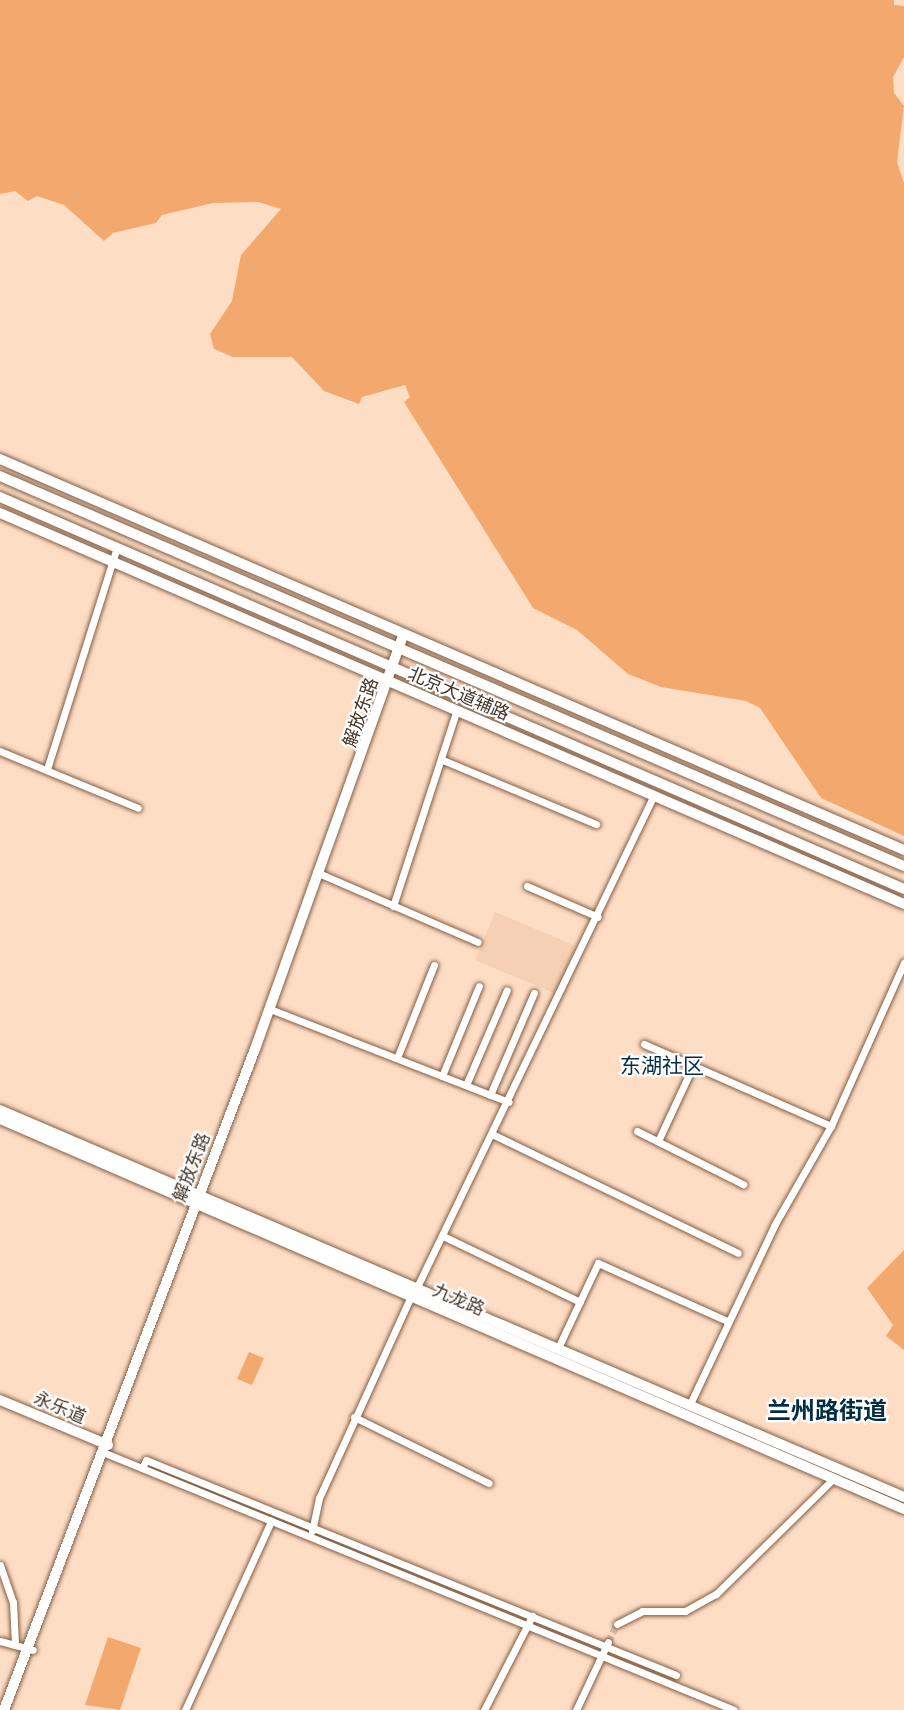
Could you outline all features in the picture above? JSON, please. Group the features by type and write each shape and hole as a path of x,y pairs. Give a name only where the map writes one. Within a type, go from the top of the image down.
{"main road":[{"name":"北京大道辅路","path":"0,459 904,850"},
{"path":"0,476 904,866"},
{"path":"0,496 904,889"},
{"name":"北京大道辅路","path":"0,513 904,904"},
{"name":"解放东路","path":"10,1710 104,1447 273,1010 319,873 407,635"},
{"name":"九龙路","path":"0,1110 199,1201"},
{"name":"九龙路","path":"0,1119 414,1291 558,1348 904,1497"},
{"name":"九龙路","path":"414,1291 904,1509"},
{"name":"永乐道","path":"0,1400 104,1447"},
{"name":"永乐道","path":"0,1405 104,1447"},
{"name":"解放东路","path":"4,1710 30,1649"}],"street":[{"path":"47,769 117,548"},
{"path":"393,906 443,760 457,710"},
{"path":"0,751 138,808"},
{"path":"443,760 596,824"},
{"path":"312,1537 319,1498 354,1417 598,917 654,795"},
{"path":"319,873 478,942"},
{"path":"527,886 598,917"},
{"path":"690,1404 727,1321 831,1126 904,963"},
{"path":"397,1058 434,965"},
{"path":"442,1076 479,986"},
{"path":"466,1085 507,990"},
{"path":"490,1095 534,993"},
{"path":"273,1010 508,1102"},
{"path":"644,1044 831,1126"},
{"path":"658,1141 693,1066"},
{"path":"637,1131 742,1184"},
{"path":"492,1134 738,1253"},
{"path":"443,1236 580,1302"},
{"path":"558,1348 598,1263 727,1321"},
{"path":"354,1417 489,1483"},
{"path":"104,1447 142,1468 602,1659 734,1710"},
{"path":"142,1468 146,1460 607,1644 676,1675"},
{"path":"617,1624 642,1611 685,1611 716,1594 833,1479"},
{"path":"185,1710 271,1521"},
{"path":"0,1565 13,1602 15,1645"},
{"path":"484,1710 532,1616"},
{"path":"0,1641 30,1649"},
{"path":"576,1710 602,1659 607,1644"}],"shaded area":[{"path":"0,0 894,0 894,5 904,6 904,57 893,77 894,93 904,106 897,162 904,183 904,836 821,798 760,708 746,701 661,687 628,674 577,630 533,608 404,402 410,397 405,385 362,397 359,404 324,391 292,357 233,357 214,349 210,334 232,301 241,255 281,209 258,202 213,203 162,215 156,223 113,233 104,241 64,205 37,196 28,201 15,191 0,194"},
{"path":"495,912 576,946 556,994 475,960"},
{"path":"904,1250 904,1350 886,1336 893,1325 867,1288"},
{"path":"249,1352 264,1358 252,1385 237,1379"},
{"path":"108,1637 141,1648 120,1710 85,1705"}],"tunnel":[{"path":"608,1642 617,1624"}],"district":[{"name":"东湖社区","path":"662,1065"},
{"name":"兰州路街道","path":"827,1410"}]}
